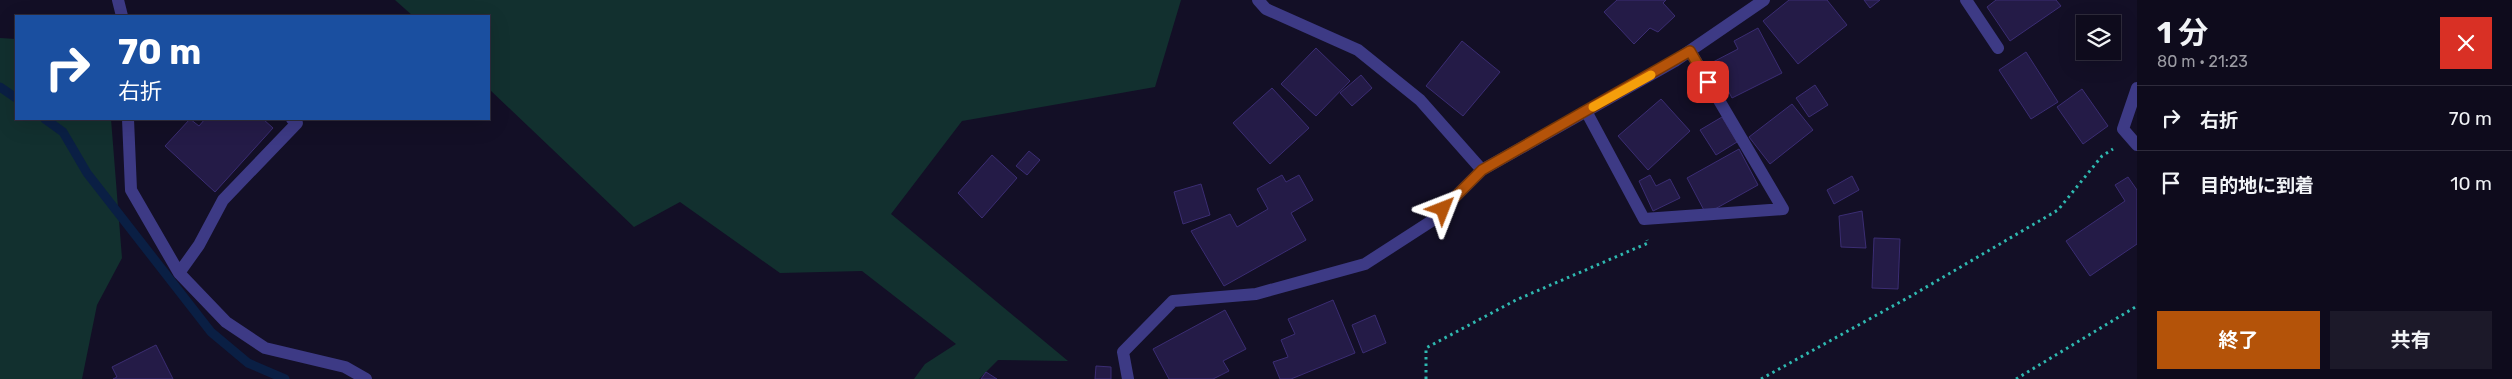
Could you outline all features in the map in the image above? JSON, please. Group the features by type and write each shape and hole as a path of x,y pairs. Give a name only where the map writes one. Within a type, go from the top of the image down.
{"street":[{"path":"118,0 122,15"},
{"path":"1258,0 1266,9 1358,50 1420,100 1482,170"},
{"path":"1128,379 1123,352 1172,301 1256,294 1365,264 1430,222 1482,170 1690,51 1764,0"},
{"path":"1966,0 1998,48"},
{"path":"1586,111 1644,219 1783,209 1690,51"},
{"path":"2134,142 2124,129 2137,88"},
{"path":"128,120 131,190 179,273 226,322 265,348 345,367 366,379"},
{"path":"179,273 199,245 223,200 297,123 293,120"}],"path":[{"path":"1761,379 1910,296 2058,210 2102,156 2134,142"},
{"path":"1426,379 1426,348 1516,300 1648,243 1644,219"},
{"path":"2016,379 2137,306"}],"green space":[{"path":"395,0 1181,0 1155,87 962,121 891,214 1068,361 998,360 979,379 914,379 925,364 956,344 862,271 780,273 680,202 634,227 490,90 490,15 412,15"},
{"path":"0,38 15,39 15,120 111,120 122,258 97,305 82,379 0,379"}],"building":[{"path":"1617,0 1666,0 1663,3 1675,16 1658,32 1650,28 1634,44 1604,12"},
{"path":"1789,0 1827,0 1847,25 1798,64 1763,21"},
{"path":"1864,0 1880,0 1870,8"},
{"path":"1996,0 2056,0 2061,6 2010,41 1987,7"},
{"path":"1758,28 1782,73 1732,98 1713,62 1738,49 1734,41"},
{"path":"1462,41 1500,72 1463,116 1426,86"},
{"path":"1316,48 1350,81 1316,116 1281,84"},
{"path":"2026,52 2058,102 2031,119 1999,70"},
{"path":"1361,75 1372,88 1352,106 1340,93"},
{"path":"1815,85 1828,105 1809,117 1796,98"},
{"path":"1272,88 1309,128 1270,164 1233,123"},
{"path":"2082,89 2108,126 2083,144 2057,107"},
{"path":"1661,99 1690,131 1648,170 1618,136"},
{"path":"1792,104 1813,130 1770,164 1749,137"},
{"path":"1722,117 1737,142 1716,155 1700,130"},
{"path":"189,120 199,126 204,120 264,120 273,128 215,192 165,146"},
{"path":"1739,149 1758,185 1706,214 1687,178"},
{"path":"1029,151 1040,160 1027,175 1016,166"},
{"path":"992,155 1017,178 982,218 958,193"},
{"path":"1282,175 1286,182 1299,175 1313,200 1291,213 1306,240 1224,286 1191,231 1230,214 1237,227 1268,209 1257,189"},
{"path":"1650,175 1656,186 1670,179 1680,198 1653,211 1639,181"},
{"path":"1852,176 1859,190 1834,204 1827,190"},
{"path":"2128,177 2137,190 2137,244 2090,276 2066,241 2125,201 2115,185"},
{"path":"1201,184 1210,215 1183,224 1174,192"},
{"path":"1862,211 1866,248 1841,247 1839,216"},
{"path":"1874,238 1900,239 1898,289 1872,288"},
{"path":"1333,300 1355,353 1291,379 1280,379 1273,362 1288,357 1281,340 1295,334 1288,319"},
{"path":"1225,310 1246,349 1223,361 1229,371 1213,379 1169,379 1153,349"},
{"path":"1375,315 1386,343 1363,353 1352,325"},
{"path":"156,345 173,379 113,379 117,377 112,367"},
{"path":"1096,366 1111,367 1111,379 1095,379"},
{"path":"986,372 997,379 981,379"}],"waterway":[{"path":"0,87 15,97"},
{"path":"46,120 63,132 87,173 211,332 248,363 285,379"}],"slow traffic":[{"path":"1593,107 1651,75"}],"route":[{"path":"1443,209 1482,170 1676,61 1690,51 1708,82"}]}
